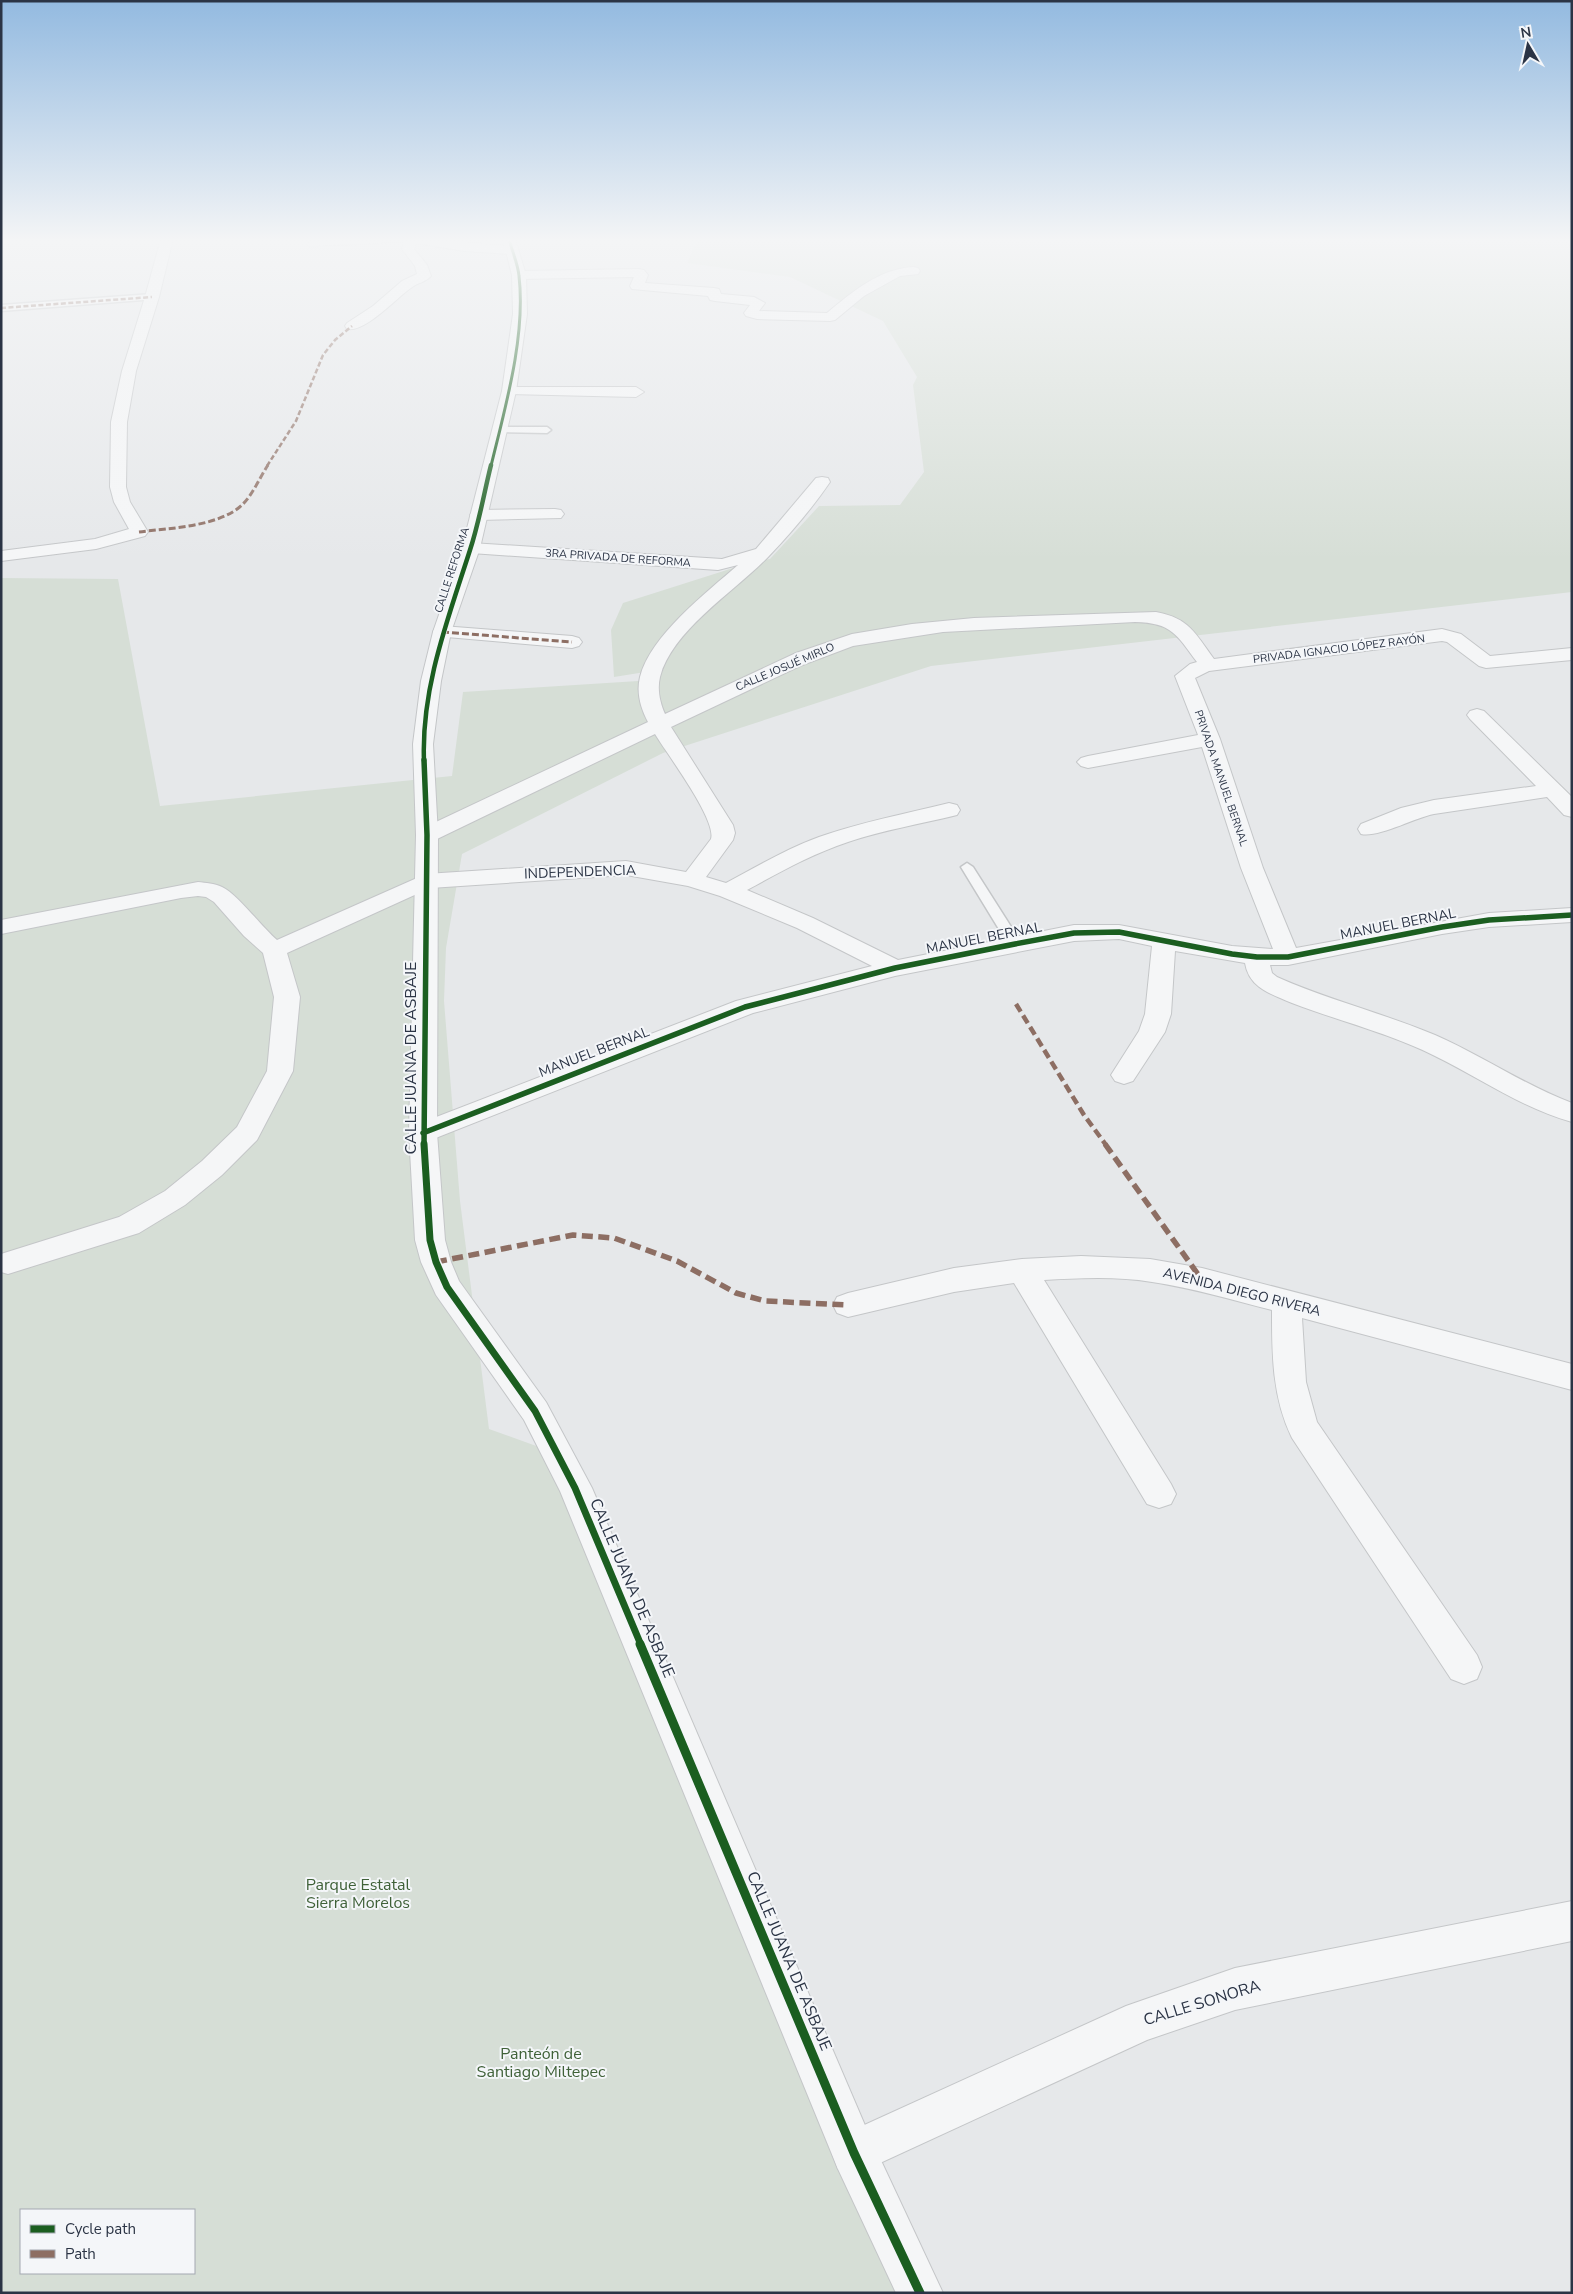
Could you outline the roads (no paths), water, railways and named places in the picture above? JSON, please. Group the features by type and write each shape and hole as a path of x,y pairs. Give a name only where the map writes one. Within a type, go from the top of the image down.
{"street":[{"path":"1,556 96,544 139,532 122,502 118,487 120,422 129,371 137,346"},
{"name":"CALLE REFORMA","path":"426,881 427,835 423,744 431,681 442,632 471,548 501,430 515,346"},
{"path":"508,391 636,392"},
{"path":"692,880 722,840 724,833 722,825 690,770 658,724 649,697 647,684 650,669 661,652 699,610 762,553 822,482"},
{"path":"479,515 556,514"},
{"name":"3RA PRIVADA DE REFORMA","path":"471,548 718,565 731,564 745,556 762,553"},
{"name":"CALLE JOSUÉ MIRLO","path":"427,835 807,655 850,641 922,629 1133,618 1164,620 1173,622 1209,665"},
{"path":"442,632 572,642"},
{"name":"PRIVADA IGNACIO LÓPEZ RAYÓN","path":"1209,665 1442,635 1454,638 1482,660 1490,662 1572,654"},
{"name":"PRIVADA MANUEL BERNAL","path":"1209,665 1196,668 1185,676 1210,738 1252,868 1288,957"},
{"path":"1477,715 1572,810"},
{"path":"1088,762 1210,738"},
{"path":"1369,829 1409,812 1552,790"},
{"path":"728,891 794,856 827,842 864,830 949,810"},
{"name":"INDEPENDENCIA","path":"426,881 609,868 642,869 692,880 728,891 805,923 895,968"},
{"path":"274,950 426,881"},
{"name":"CALLE JUANA DE ASBAJE","path":"426,881 423,1133 430,1240 436,1262 447,1287 535,1411 575,1488 854,2153 920,2293"},
{"path":"1,927 198,889 212,891 222,897 252,932 274,950 287,997 280,1071 247,1134 212,1168 175,1198 129,1225 8,1263"},
{"name":"MANUEL BERNAL","path":"423,1133 745,1007 895,968 1015,944 1074,933 1119,932 1257,957 1288,957 1480,922 1572,915"},
{"path":"1124,1075 1152,1032 1158,1014 1164,941"},
{"path":"1257,957 1260,976 1268,984 1452,1052 1539,1099 1572,1113"},
{"name":"AVENIDA DIEGO RIVERA","path":"848,1305 954,1280 1022,1270 1081,1267 1150,1270 1202,1280 1572,1377"},
{"path":"1022,1270 1159,1494"},
{"path":"1286,1302 1290,1392 1294,1408 1303,1428 1464,1667"},
{"name":"CALLE SONORA","path":"854,2153 1141,2021 1235,1989 1572,1921"}],"lane":[{"path":"501,430 547,430"},
{"path":"967,867 1015,944"}],"park label":[{"name":"Parque Estatal Sierra Morelos","path":"358,1894"},
{"name":"Panteón de Santiago Miltepec","path":"541,2063"}]}
